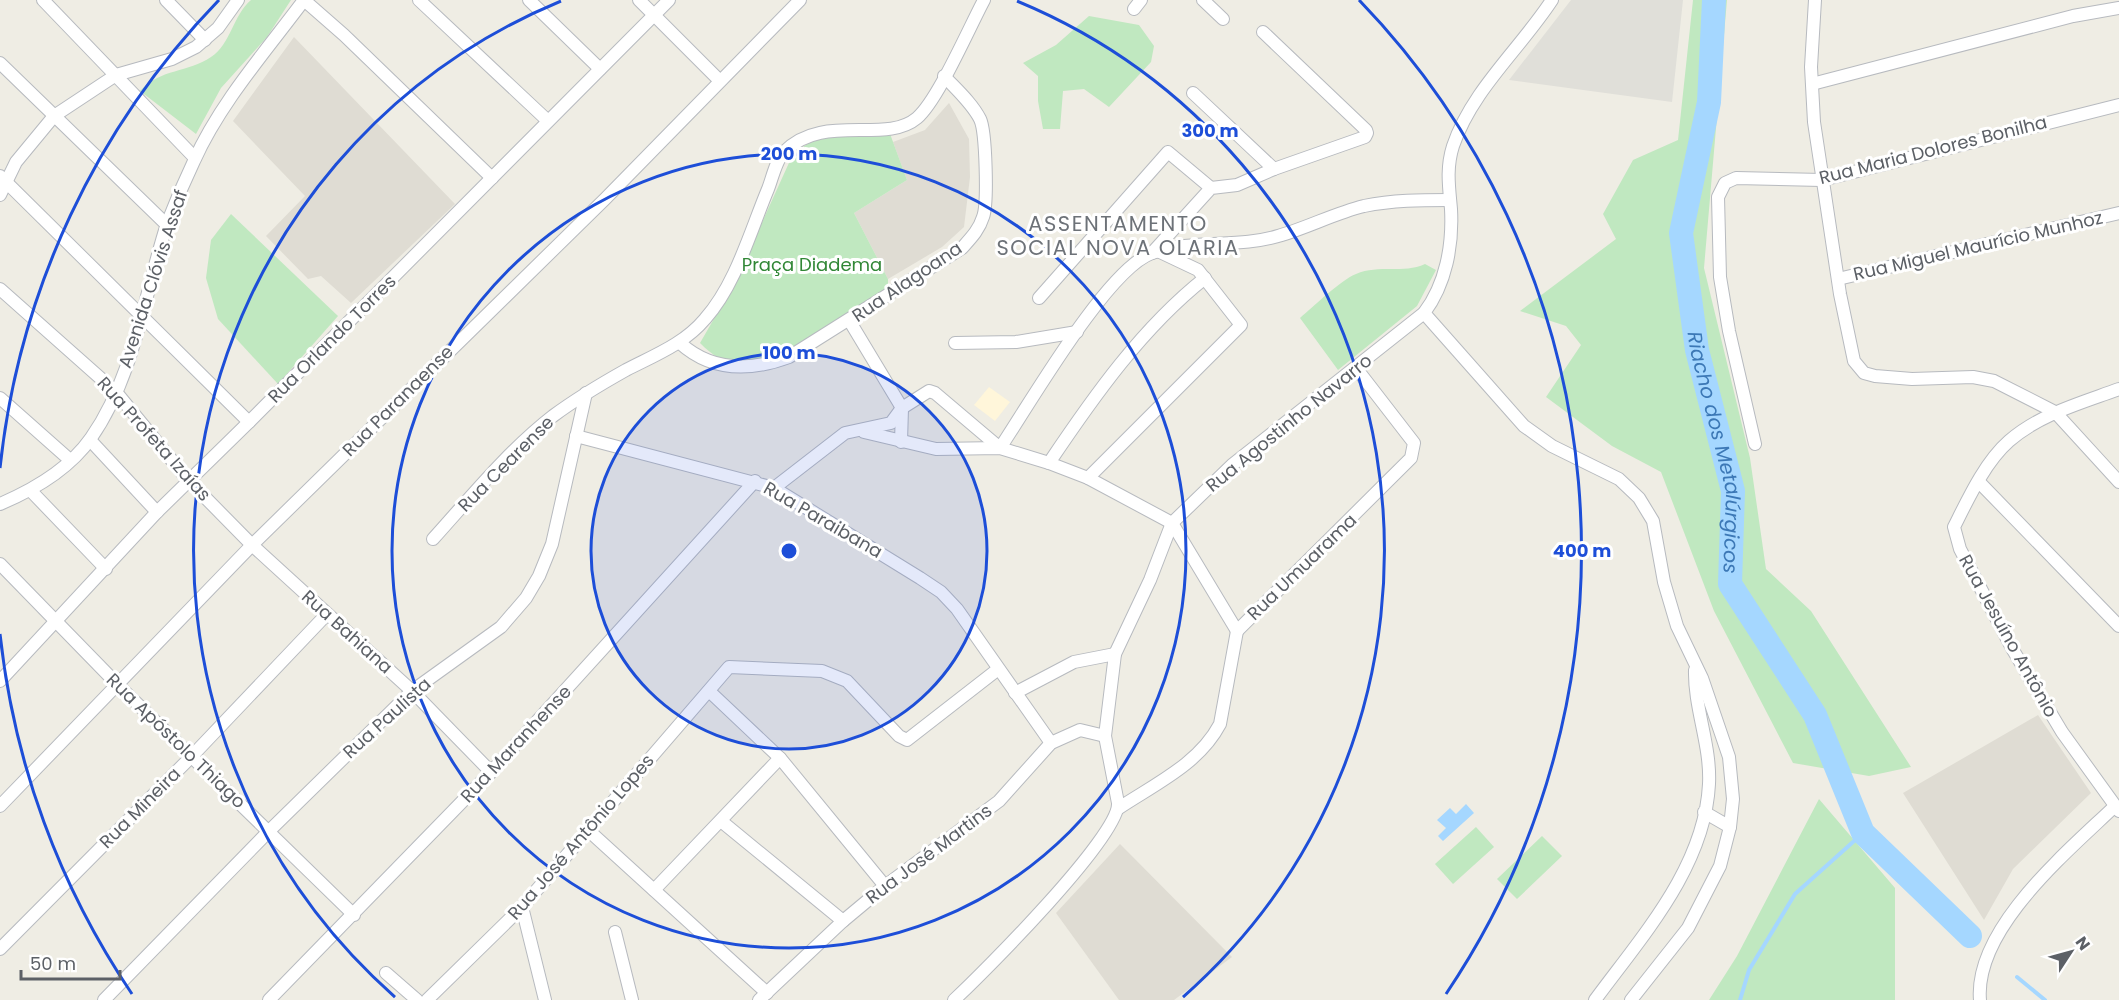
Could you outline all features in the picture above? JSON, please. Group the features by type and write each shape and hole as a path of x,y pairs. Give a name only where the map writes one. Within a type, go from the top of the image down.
{"street":[{"path":"43,0 195,158"},
{"path":"166,0 205,40"},
{"path":"0,195 3,178 54,116 116,75 172,59 205,40 218,28 238,0"},
{"path":"304,0 338,28 492,178"},
{"name":"Avenida Clóvis Assaf","path":"0,504 31,491 70,460 90,440 116,392 143,315 167,225 195,158 246,76 304,0"},
{"path":"419,0 548,121"},
{"path":"529,0 600,69"},
{"path":"639,0 719,80"},
{"name":"Rua Orlando Torres","path":"3,673 56,623 188,480 249,422 669,0"},
{"name":"Rua Paranaense","path":"0,806 252,545 605,199 719,80 800,0"},
{"path":"680,343 705,320 720,300 783,153 815,134 837,129 889,128 904,125 916,119 927,107 984,0"},
{"path":"1203,0 1223,19"},
{"name":"Rua Agostinho Navarro","path":"1119,808 1106,736 1115,654 1150,580 1172,523 1232,465 1424,313 1436,294 1450,252 1450,200 1447,170 1466,114 1535,27 1552,0"},
{"path":"1815,0 1812,84 1814,123 1838,279 1854,361 1864,373 1912,379 1973,378 1994,381 2055,412 2119,482"},
{"path":"1812,84 2073,16 2119,8"},
{"path":"1000,448 1077,332 1120,275 1156,253 1211,188 1237,185 1274,169 1365,137 1366,129 1263,32"},
{"path":"0,63 167,225"},
{"name":"Rua Alagoana","path":"680,343 697,356 726,366 744,369 764,366 789,357 962,248 977,232 984,215 986,196 982,125 977,114 944,76"},
{"path":"1193,93 1274,169"},
{"name":"Rua Maria Dolores Bonilha","path":"1755,444 1729,331 1720,277 1718,197 1725,183 1736,178 1822,180 2119,105"},
{"path":"1039,298 1168,152 1211,188"},
{"path":"3,178 249,422"},
{"path":"1156,253 1196,245 1277,237 1362,207 1392,201 1450,200"},
{"name":"Rua Miguel Maurício Munhoz","path":"1838,279 2119,213"},
{"path":"1088,478 1240,326 1205,278 1194,267 1156,253"},
{"path":"1049,463 1103,385 1168,310 1205,278"},
{"name":"Rua Profeta Izaías","path":"0,289 116,392 188,480 252,545"},
{"path":"1424,313 1524,426 1552,446 1619,479 1639,498 1653,521 1664,582 1677,626 1695,666 1729,757 1733,779 1730,827 1720,866 1692,921 1674,948 1631,1000"},
{"path":"849,320 902,408 901,442"},
{"path":"955,343 1016,342 1077,332"},
{"name":"Rua Cearense","path":"433,539 519,448 553,416 586,393 680,343"},
{"name":"Rua Umuarama","path":"1172,523 1237,631 1411,458 1414,443 1356,368"},
{"name":"Rua Jesuíno Antônio","path":"2116,809 2062,732 2013,650 1960,549 1954,527 1995,456 2009,441 2055,412 2119,389"},
{"path":"774,488 845,433 885,426 898,417 902,408 927,392 933,392 1000,448"},
{"name":"Rua Paulista","path":"104,1000 268,832 412,691 501,627 526,598 539,576 552,544 586,393"},
{"path":"0,398 70,460"},
{"path":"855,430 901,442 947,450 1000,448 1088,478 1172,523"},
{"name":"Rua Paraibana","path":"576,436 755,481 774,488 941,592 969,625 1050,743"},
{"path":"90,440 157,512"},
{"name":"Rua Maranhense","path":"269,1000 491,772 755,481"},
{"path":"1979,482 2119,626"},
{"path":"31,491 106,569"},
{"name":"Rua Bahiana","path":"252,545 412,691 491,772"},
{"name":"Rua Apóstolo Thiago","path":"0,564 118,685 354,915"},
{"name":"Rua Mineira","path":"0,949 192,756 327,614"},
{"path":"954,1000 992,965 1049,903 1087,856 1119,808 1189,762 1213,738 1220,724 1237,631"},
{"path":"1015,693 1074,662 1115,654"},
{"path":"1595,1000 1665,906 1693,850 1704,812 1709,783 1706,739 1695,682 1695,666"},
{"name":"Rua José Antônio Lopes","path":"427,1000 522,907 729,667 822,671 847,681 899,736 907,740 998,670"},
{"path":"709,690 780,758 885,886"},
{"name":"Rua José Martins","path":"763,996 843,921 885,886 999,801 1050,743 1080,730 1106,736"},
{"path":"654,890 780,758"},
{"path":"1980,1000 1992,943 2009,915 2055,864 2116,809"},
{"path":"1704,812 1730,827"},
{"path":"721,820 843,921"},
{"path":"588,830 654,890 763,996"},
{"path":"522,907 545,1000"},
{"path":"615,932 632,1000"},
{"path":"386,973 417,1000"}],"shaded area":[{"path":"1571,0 1683,0 1672,102 1509,80"},
{"path":"294,37 455,204 351,303 321,276 308,279 266,236 305,196 233,121"},
{"path":"949,103 969,139 970,177 964,227 942,247 888,279 854,213 907,180 893,142 925,130"},
{"path":"989,387 1010,402 995,421 974,405"},
{"path":"2038,715 2091,793 2013,869 1984,920 1903,793"},
{"path":"1120,844 1232,957 1174,1000 1119,1000 1056,913"}],"green space":[{"path":"251,0 291,0 267,37 221,88 196,134 140,91 157,78 193,66 211,57 223,45 240,13"},
{"path":"1693,0 1727,0 1704,268 1750,458 1766,569 1811,611 1911,767 1869,776 1793,763 1714,611 1661,472 1612,446 1546,397 1581,345 1566,326 1520,311 1616,239 1603,214 1633,160 1678,140"},
{"path":"1089,16 1139,25 1154,46 1151,62 1109,107 1084,89 1063,91 1060,129 1043,129 1038,101 1038,76 1023,63 1056,45"},
{"name":"Praça Diadema","path":"889,131 907,180 854,213 888,279 888,288 816,334 757,363 744,365 731,363 710,352 700,343 734,284 793,154 816,138"},
{"path":"231,214 338,316 278,384 218,319 206,278 211,240"},
{"path":"1425,264 1436,270 1417,306 1338,370 1300,318 1335,287 1356,274 1373,270 1417,267"},
{"path":"1819,799 1895,888 1895,1000 1709,1000 1737,956"},
{"path":"1476,827 1494,847 1453,884 1435,864"},
{"path":"1542,836 1562,856 1517,899 1497,879"}],"water":[{"path":"1466,804 1474,813 1443,841 1438,836 1446,828 1437,820 1450,808 1456,814"}],"waterway":[{"name":"Riacho dos Metalúrgicos","path":"1714,0 1709,102 1681,233 1697,350 1733,491 1730,584 1815,715 1863,833 1970,936"},
{"path":"1740,1000 1749,970 1795,894 1863,833"},
{"path":"2017,977 2045,1000"}],"district":[{"name":"ASSENTAMENTO SOCIAL NOVA OLARIA","path":"1118,236"}]}
